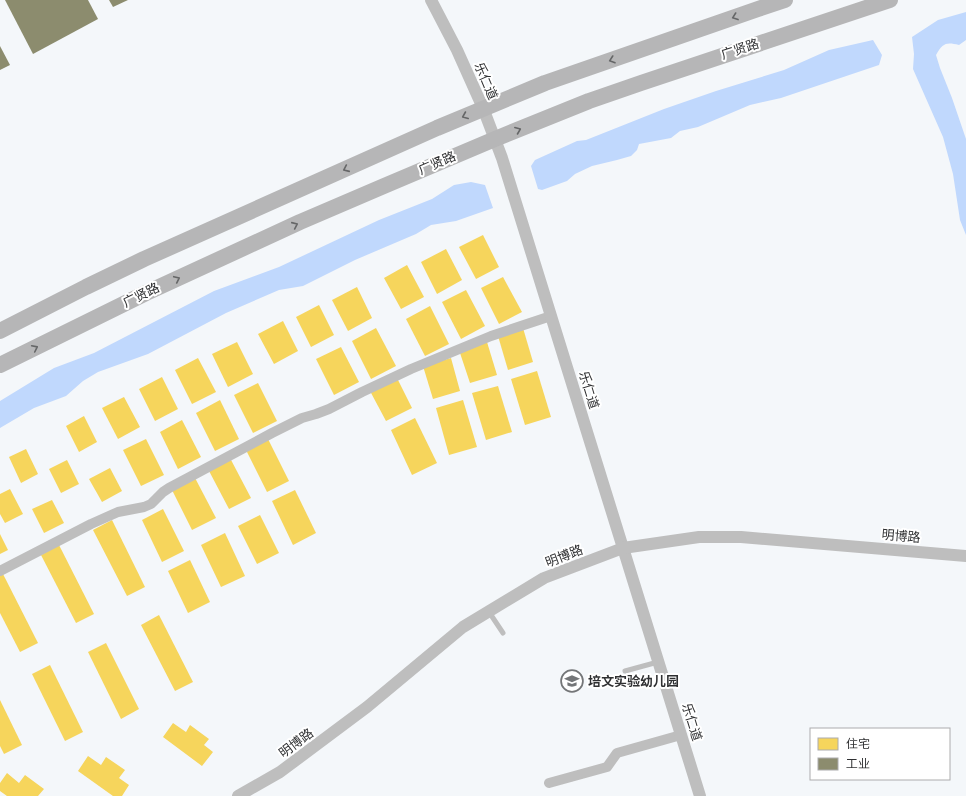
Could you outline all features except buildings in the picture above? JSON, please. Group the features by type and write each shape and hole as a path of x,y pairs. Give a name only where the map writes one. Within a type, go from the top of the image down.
{"main road":[{"path":"0,331 144,259 482,108 545,83 757,7 785,0"},
{"name":"广贤路","path":"0,365 146,293 244,248 495,139 589,101 890,0"}],"street":[{"name":"乐仁道","path":"431,0 457,50 495,139 504,165 700,796"},
{"path":"0,571 90,524 118,512 144,508 151,504 169,488 302,418 330,409 404,372 453,351 491,336 551,316"},
{"name":"明博路","path":"238,796 280,772 367,707 462,627 544,578 623,548 699,537 741,537 966,556"},
{"path":"549,783 607,767 617,753 681,735"}],"lane":[{"path":"488,611 503,633"},
{"path":"625,672 658,662"}],"water":[{"path":"966,12 966,40 959,45 945,44 936,55 966,139 966,235 960,220 953,174 943,137 913,69 914,54 912,37 938,20"},
{"path":"873,40 882,55 879,65 781,98 750,105 698,127 680,131 671,138 639,144 637,150 631,156 592,166 575,174 567,181 542,190 538,189 531,166 535,160 577,141 586,140 664,109 716,91 784,70 829,50"},
{"path":"471,182 485,185 493,208 456,221 431,225 416,234 355,260 303,286 279,290 226,313 148,354 98,372 83,381 66,396 34,408 0,428 0,401 54,368 94,353 214,291 279,267 379,220 432,199 454,185"}],"place":[{"name":"培文实验幼儿园","path":"572,681"}]}
